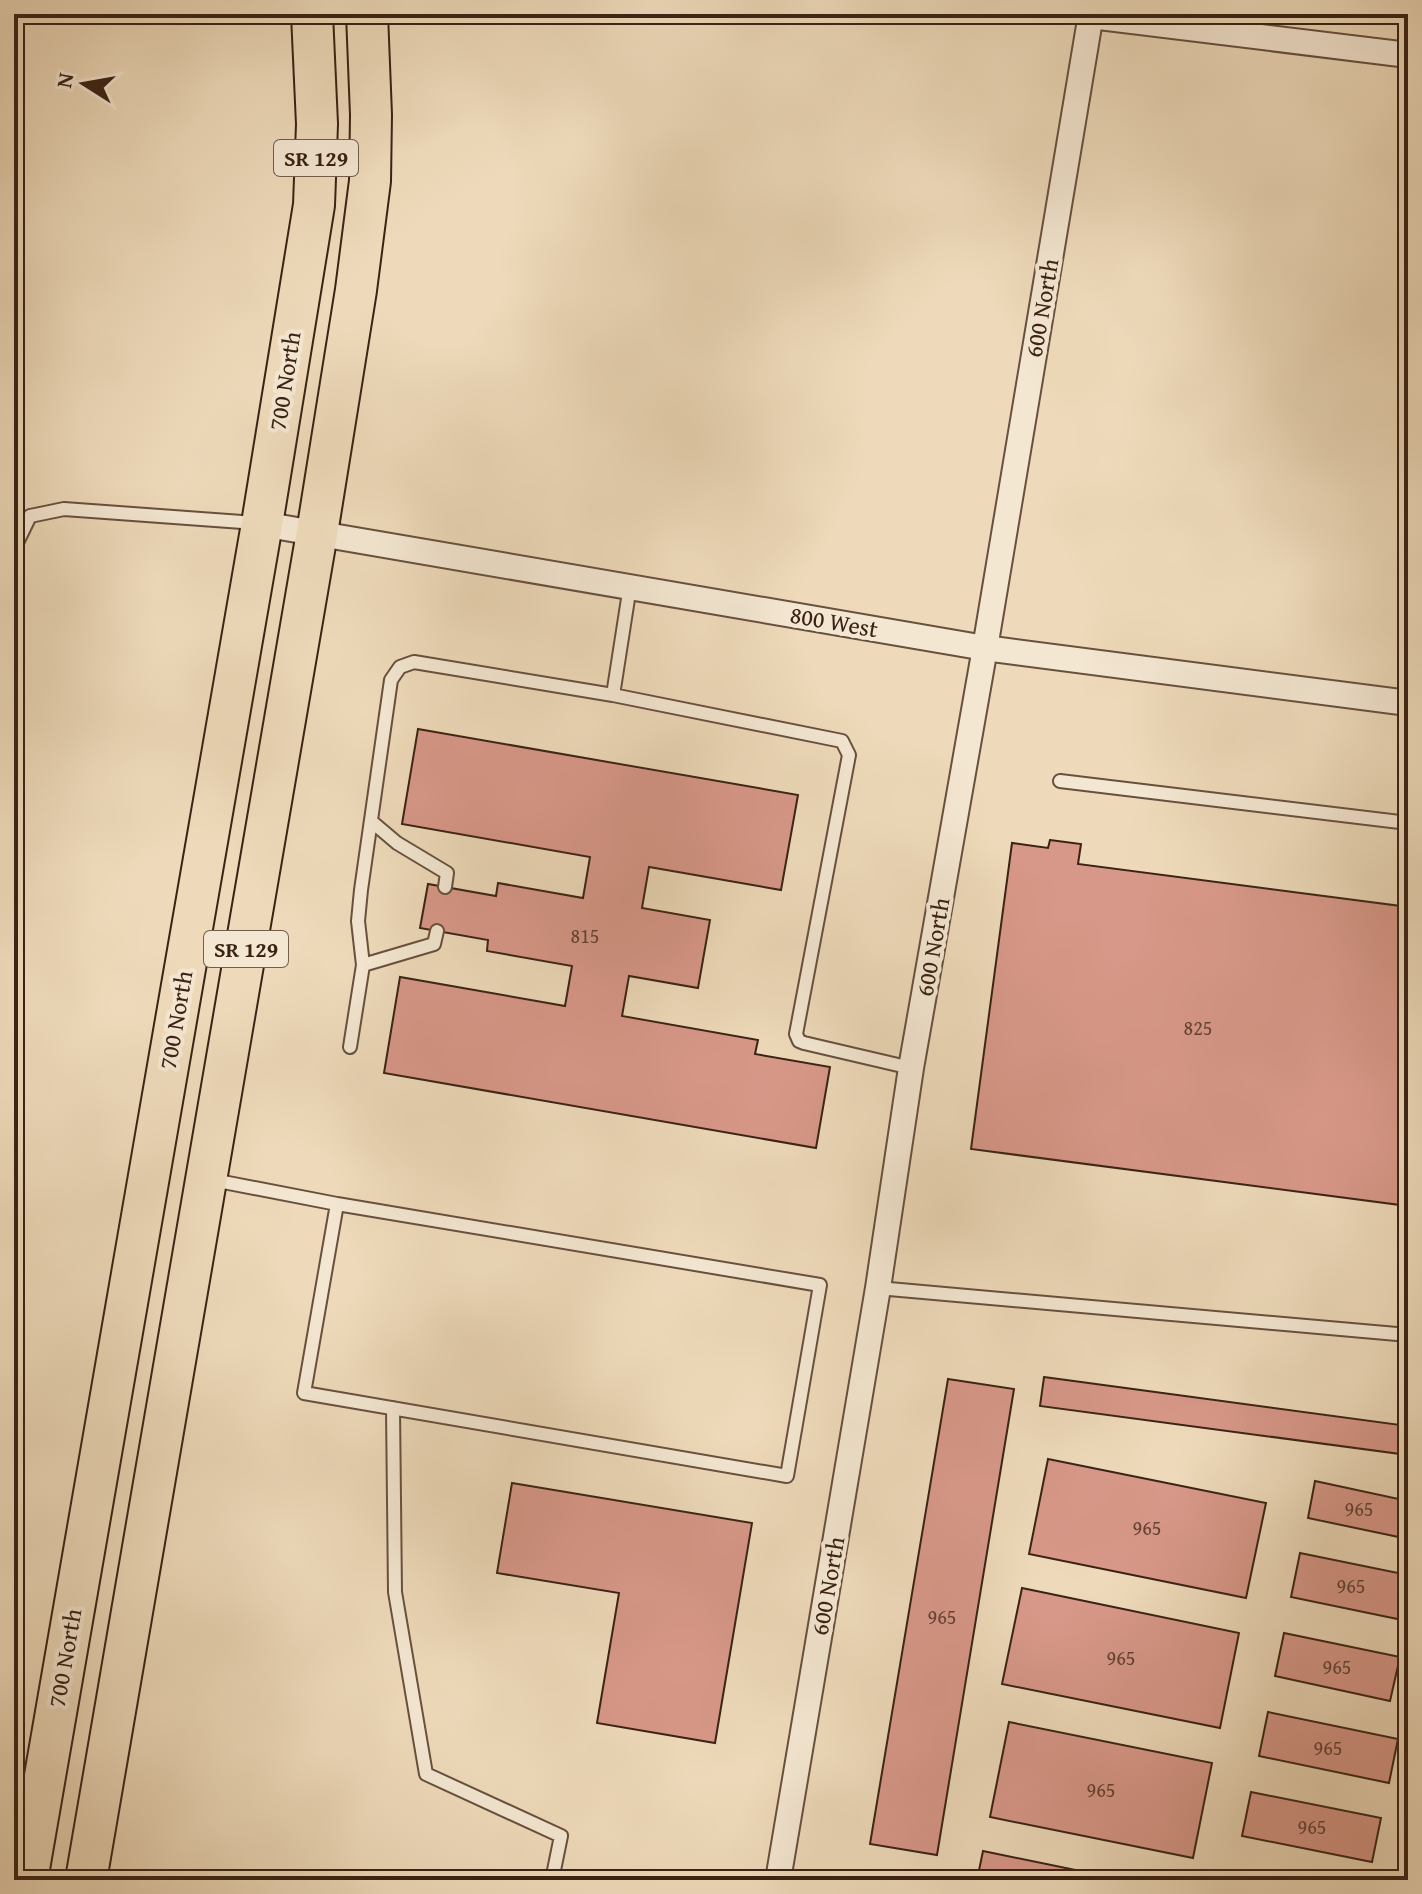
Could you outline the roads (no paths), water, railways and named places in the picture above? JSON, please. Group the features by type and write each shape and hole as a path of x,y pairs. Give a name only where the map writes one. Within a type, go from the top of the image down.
{"main road":[{"name":"700 North","path":"27,1880 262,524 314,205 317,124 312,14"},
{"name":"SR 129","path":"86,1880 317,533 363,241 370,181 367,14"}],"street":[{"path":"1091,15 1408,55"},
{"name":"600 North","path":"778,1880 878,1288 911,1068 1091,15"},
{"name":"800 West","path":"262,524 985,648 1408,703"}],"lane":[{"path":"14,549 30,516 64,509 262,524"},
{"path":"613,695 630,586"},
{"path":"350,1047 363,965 358,921 391,680 400,667 414,662 613,695 842,741 849,755 796,1034 799,1041 804,1043 911,1068"},
{"path":"1060,781 1408,823"},
{"path":"371,821 397,843 447,873 445,887"},
{"path":"363,965 434,944 437,931"},
{"path":"206,1179 820,1285 787,1476 304,1393 337,1204"},
{"path":"878,1288 1408,1335"},
{"path":"393,1408 395,1592 426,1774 561,1836 552,1880"}]}
